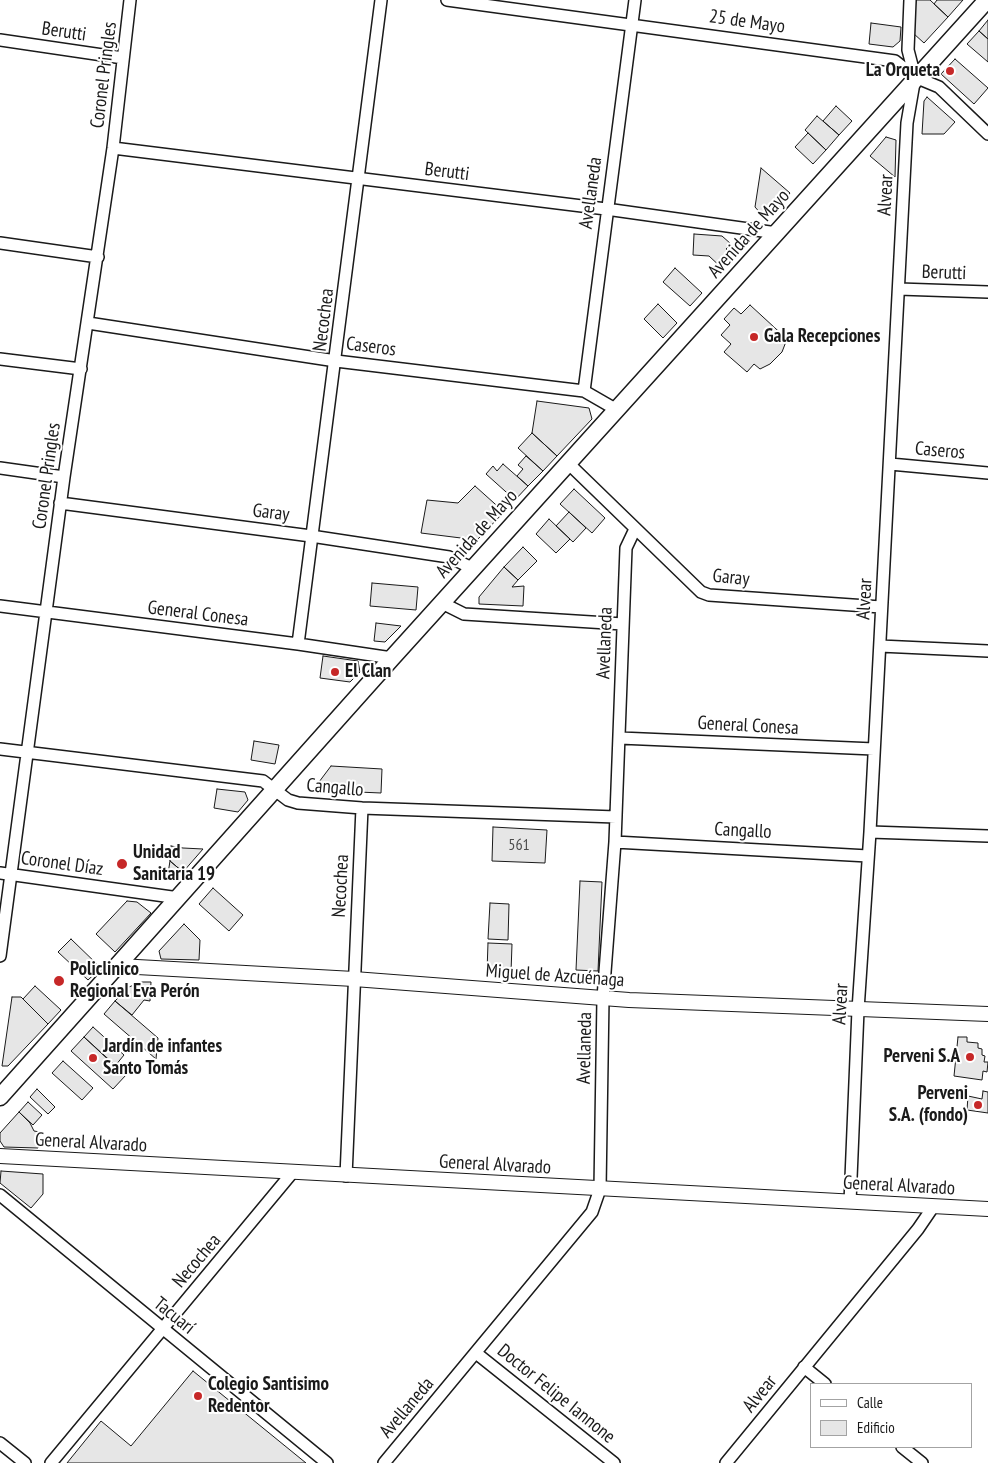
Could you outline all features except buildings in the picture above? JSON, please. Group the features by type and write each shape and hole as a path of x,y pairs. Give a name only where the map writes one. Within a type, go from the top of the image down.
{"main road":[{"name":"Avenida de Mayo","path":"0,1097 119,966 392,658 987,0"}],"street":[{"name":"Coronel Pringles","path":"0,956 6,874 29,753 60,503 113,148 130,0"},
{"name":"Necochea","path":"298,644 382,0"},
{"name":"25 de Mayo","path":"447,0 895,60 915,78 939,87 988,134"},
{"name":"Avellaneda","path":"584,391 606,209 635,0"},
{"name":"Alvear","path":"850,1202 858,1010 870,832 907,123 915,78 908,50 910,0"},
{"name":"Berutti","path":"0,40 123,58"},
{"name":"Berutti","path":"113,148 359,180 606,209 777,233"},
{"path":"0,243 98,257"},
{"name":"Berutti","path":"899,289 988,292"},
{"name":"Caseros","path":"88,323 336,361 584,391 617,410"},
{"path":"0,359 81,369"},
{"name":"Garay","path":"568,463 695,588 709,595 881,607"},
{"name":"Caseros","path":"890,464 988,473"},
{"path":"0,468 64,477"},
{"name":"Garay","path":"60,503 311,536 449,557 474,568"},
{"name":"Avellaneda","path":"384,1463 592,1212 600,1189 603,998 615,842 626,548 635,529"},
{"path":"442,603 464,614 623,624"},
{"name":"General Conesa","path":"0,606 298,644 392,658"},
{"path":"880,646 988,651"},
{"name":"General Conesa","path":"620,738 874,749"},
{"name":"Cangallo","path":"0,749 252,779 263,781 288,800 298,803 362,808 616,817"},
{"name":"Necochea","path":"346,1176 362,808"},
{"path":"870,832 988,836"},
{"name":"Cangallo","path":"615,842 868,856"},
{"name":"Coronel Díaz","path":"6,874 179,898"},
{"name":"Miguel de Azcuénaga","path":"119,966 354,979 603,998 988,1014"},
{"name":"General Alvarado","path":"0,1156 988,1209"},
{"name":"Necochea","path":"52,1463 292,1173"},
{"name":"Tacuarí","path":"0,1195 327,1463"},
{"name":"Alvear","path":"726,1463 918,1229 933,1207"},
{"name":"Doctor Felipe Iannone","path":"476,1353 614,1463"},
{"path":"804,1367 824,1383"},
{"path":"0,1443 25,1463"},
{"path":"903,1448 922,1463"}],"place":[{"name":"La Orqueta","path":"950,71"},
{"name":"Gala Recepciones","path":"754,337"},
{"name":"El Clan","path":"335,672"},
{"name":"Unidad Sanitaria 19","path":"122,864"},
{"name":"Policlinico Regional Eva Perón","path":"59,981"},
{"name":"Perveni S.A","path":"970,1057"},
{"name":"Jardín de infantes Santo Tomás","path":"93,1058"},
{"name":"Perveni S.A. (fondo)","path":"978,1105"},
{"name":"Colegio Santisimo Redentor","path":"198,1396"}]}
